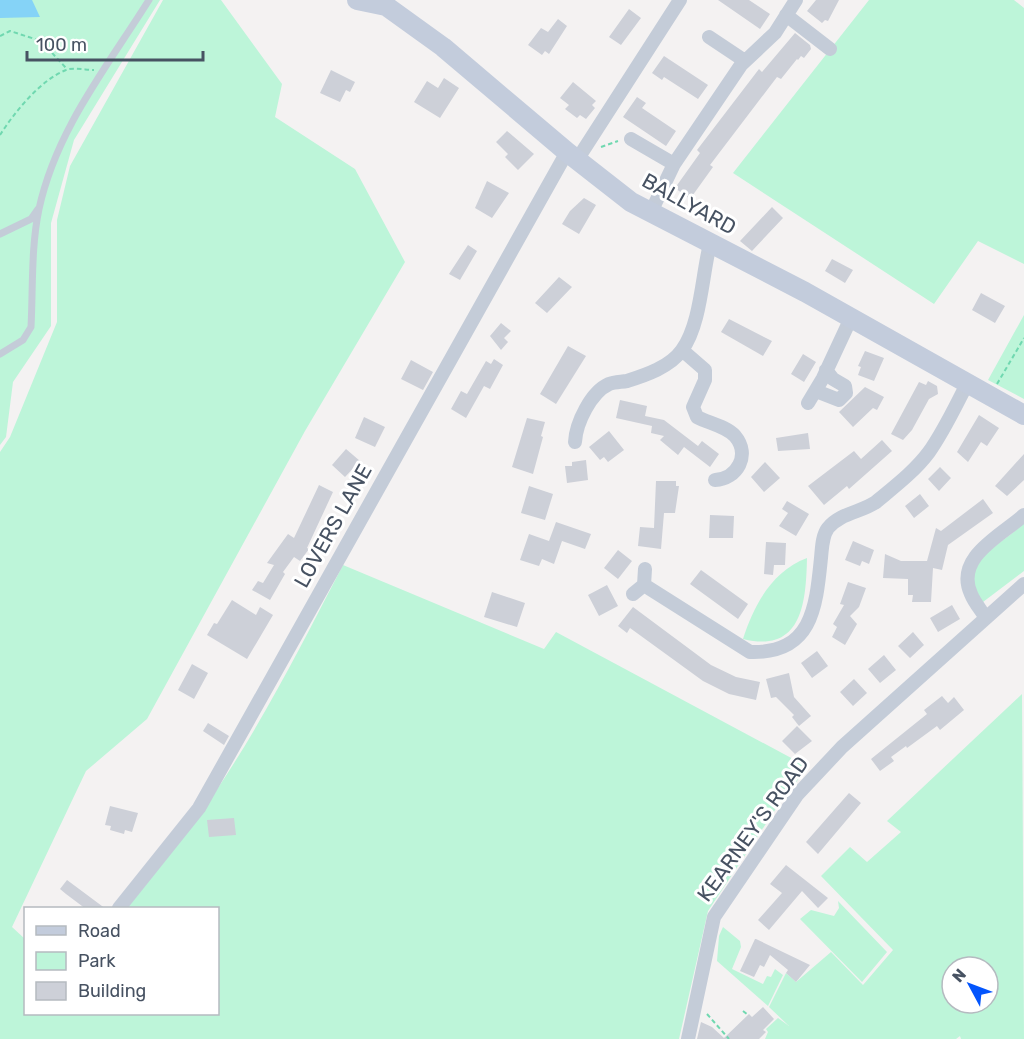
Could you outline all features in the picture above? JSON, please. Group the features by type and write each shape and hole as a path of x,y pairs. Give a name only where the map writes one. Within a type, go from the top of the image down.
{"street":[{"name":"BALLYARD","path":"357,0 386,6 442,47 572,156 631,202 851,318 1024,415"},
{"name":"LOVERS LANE","path":"121,907 199,808 572,156 680,0"},
{"path":"651,212 674,164 745,61 775,33 796,0"},
{"path":"786,15 830,50"},
{"path":"709,37 745,61"},
{"path":"631,139 674,164"},
{"path":"561,435 575,438 587,408 603,388 609,384 654,371 674,360 682,350 691,336 710,244"},
{"path":"808,403 851,318"},
{"path":"682,350 705,370 705,380 693,407 697,417 735,436 742,450 738,469 726,480 715,480"},
{"path":"816,390 839,400 846,393 845,386 833,380 826,370"},
{"path":"644,585 750,652 768,652 787,645 804,632 814,611 824,535 829,527 839,518 873,504 901,482 928,453 967,384"},
{"path":"986,618 970,592 970,563 981,548 1024,515"},
{"path":"633,594 644,585 645,569"},
{"name":"KEARNEY'S ROAD","path":"688,1039 714,917 797,795 842,747 1024,584"}],"lane":[{"path":"0,354 23,340 31,327 35,230 40,207 67,131 149,0"},
{"path":"0,234 32,219 40,207"}],"path":[{"path":"0,36 10,31 41,41 67,69"},
{"path":"0,135 24,102 67,69 103,71"},
{"path":"601,147 611,144"},
{"path":"990,397 1024,338"},
{"path":"696,1010 707,1014 729,1039"},
{"path":"743,1011 748,1015"}],"green space":[{"path":"0,0 160,0 74,140 51,223 51,326 13,382 6,437 0,445"},
{"path":"163,0 221,0 282,84 275,117 355,169 405,262 305,431 147,719 86,771 12,927 24,938 24,1015 219,1015 219,907 128,907 191,826 239,755 276,692 343,565 544,649 556,632 808,767 781,801 708,911 679,1039 0,1039 0,452 10,437 57,322 57,220 70,166"},
{"path":"869,0 1014,0 1024,8 1024,264 978,241 934,304 733,173"},
{"path":"1024,315 1024,399 988,380"},
{"path":"1024,523 1024,571 983,602 975,588 974,576 977,565 984,556"},
{"path":"807,558 802,606 797,620 789,631 778,639 763,642 743,639 759,602 774,580 784,571"},
{"path":"1022,694 1024,1039 961,1039 960,1036 956,1039 765,1039 768,1032 766,1029 778,1018 789,1026 769,1007 786,973 796,982 831,952 863,985 893,950 821,876 850,847 867,862 901,832 887,821"},
{"path":"838,901 887,952 862,982 800,919 811,910 834,916 839,908"},
{"path":"723,927 740,941 741,947 732,969 763,984 767,976 771,977 775,969 783,975 768,1006 717,961 719,936"}],"water":[{"path":"0,0 32,0 40,17 0,18"}],"building":[{"path":"718,0 749,0 770,14 760,29"},
{"path":"816,0 839,0 828,21 825,20 822,23 807,11"},
{"path":"629,9 641,18 621,45 609,37"},
{"path":"558,19 567,26 549,54 545,51 542,55 528,45 541,28 548,32"},
{"path":"795,33 810,45 811,49 804,58 801,56 797,59 781,79 777,77 710,165 713,167 690,199 675,188 700,153 697,150 759,69 762,72"},
{"path":"664,56 708,85 698,99 664,77 662,80 652,73"},
{"path":"331,70 355,82 350,92 346,90 340,102 320,93"},
{"path":"444,78 459,88 440,118 414,102 427,81 438,88"},
{"path":"573,82 596,101 592,105 595,108 586,119 580,115 577,118 565,109 569,105 560,98"},
{"path":"637,97 646,103 642,108 676,131 666,146 623,117"},
{"path":"507,131 534,154 518,170 505,157 508,154 496,142"},
{"path":"487,181 509,193 492,218 475,208"},
{"path":"584,198 596,205 579,234 562,224 570,211"},
{"path":"772,207 783,218 752,251 740,241"},
{"path":"468,245 477,251 460,280 449,274"},
{"path":"832,259 853,270 845,283 825,271"},
{"path":"559,277 572,287 547,313 535,303"},
{"path":"981,293 1005,306 995,323 972,310"},
{"path":"729,319 772,341 763,356 721,332"},
{"path":"501,323 511,331 504,338 508,342 501,350 490,336"},
{"path":"568,346 586,356 556,404 540,394"},
{"path":"865,351 884,358 874,381 858,375 861,367 858,366"},
{"path":"803,354 816,362 804,382 791,374"},
{"path":"494,359 503,365 490,389 484,386 466,418 451,409 461,391 467,394 486,361 491,364"},
{"path":"411,360 433,372 423,390 401,379"},
{"path":"928,381 937,386 938,394 929,399 912,430 903,440 891,434 919,382 926,385"},
{"path":"865,387 884,397 877,410 873,408 853,427 839,412"},
{"path":"620,400 647,406 645,416 664,420 698,446 702,441 719,454 710,467 684,447 678,455 660,440 664,436 651,433 652,426 616,418"},
{"path":"979,415 999,428 987,446 981,442 968,462 957,452"},
{"path":"364,417 385,427 375,447 355,438"},
{"path":"527,418 545,422 533,474 512,467"},
{"path":"609,431 624,450 608,462 604,457 600,460 589,447"},
{"path":"808,433 810,449 778,451 776,438"},
{"path":"882,440 892,451 849,489 847,486 824,505 808,486 854,451 861,459"},
{"path":"346,449 360,461 345,477 332,465"},
{"path":"1024,454 1024,480 1007,496 995,486"},
{"path":"586,460 588,480 567,483 565,466 572,466 572,462"},
{"path":"765,462 780,478 764,492 751,477"},
{"path":"940,467 951,478 939,491 928,479"},
{"path":"656,481 676,481 676,486 679,486 675,513 664,513 661,549 638,546 640,527 654,528"},
{"path":"319,485 333,492 307,548 309,549 300,561 294,557 283,572 285,574 270,600 252,590 258,581 263,583 274,565 267,563 288,534 294,538"},
{"path":"529,486 553,494 545,520 521,513"},
{"path":"920,494 929,506 914,518 905,506"},
{"path":"983,499 993,513 948,545 942,570 933,568 931,602 912,602 913,595 908,595 908,579 883,578 885,554 901,561 927,561 936,528 941,531"},
{"path":"787,501 809,514 796,536 779,526 788,513 782,509"},
{"path":"710,515 734,516 733,538 709,538"},
{"path":"556,522 591,534 585,549 562,541 554,564 542,559 539,566 520,560 529,534 549,541"},
{"path":"853,541 874,550 869,564 862,561 860,566 845,560"},
{"path":"766,542 786,543 785,565 774,565 773,575 764,574"},
{"path":"618,550 632,561 618,579 604,568"},
{"path":"701,570 748,604 738,619 690,584"},
{"path":"848,582 866,588 859,607 850,616 857,624 845,645 832,637 837,627 833,624 844,605 840,604"},
{"path":"607,585 618,606 599,616 588,595"},
{"path":"492,592 525,603 517,627 484,617"},
{"path":"232,600 256,615 260,607 273,615 247,659 207,635"},
{"path":"952,605 960,619 938,632 930,618"},
{"path":"633,607 711,665 736,677 760,682 756,700 729,694 703,681 630,628 627,633 618,626"},
{"path":"913,632 924,645 910,658 898,646"},
{"path":"817,651 828,666 812,678 801,663"},
{"path":"884,655 896,670 880,683 868,669"},
{"path":"192,664 208,673 194,699 178,690"},
{"path":"789,673 794,697 811,716 799,726 792,717 794,715 776,697 771,698 766,679"},
{"path":"854,679 867,693 853,706 840,692"},
{"path":"942,696 948,703 954,697 964,710 940,730 937,726 907,748 906,746 891,757 894,761 880,771 871,759 927,714 924,710"},
{"path":"208,723 229,736 224,745 203,731"},
{"path":"797,726 812,741 795,754 782,741"},
{"path":"849,793 861,803 818,854 806,842"},
{"path":"110,806 138,813 132,832 125,830 124,834 110,830 111,826 105,825"},
{"path":"234,818 236,835 209,837 207,820"},
{"path":"786,865 828,898 818,908 802,891 769,930 758,920 782,893 770,884"},
{"path":"67,880 103,907 83,907 60,889"},
{"path":"755,939 810,965 796,982 786,973 788,970 770,955 764,967 760,965 754,977 740,971"},
{"path":"763,1007 774,1019 763,1030 766,1032 759,1039 697,1039 701,1022 712,1027 724,1038 749,1014 752,1017"}]}
